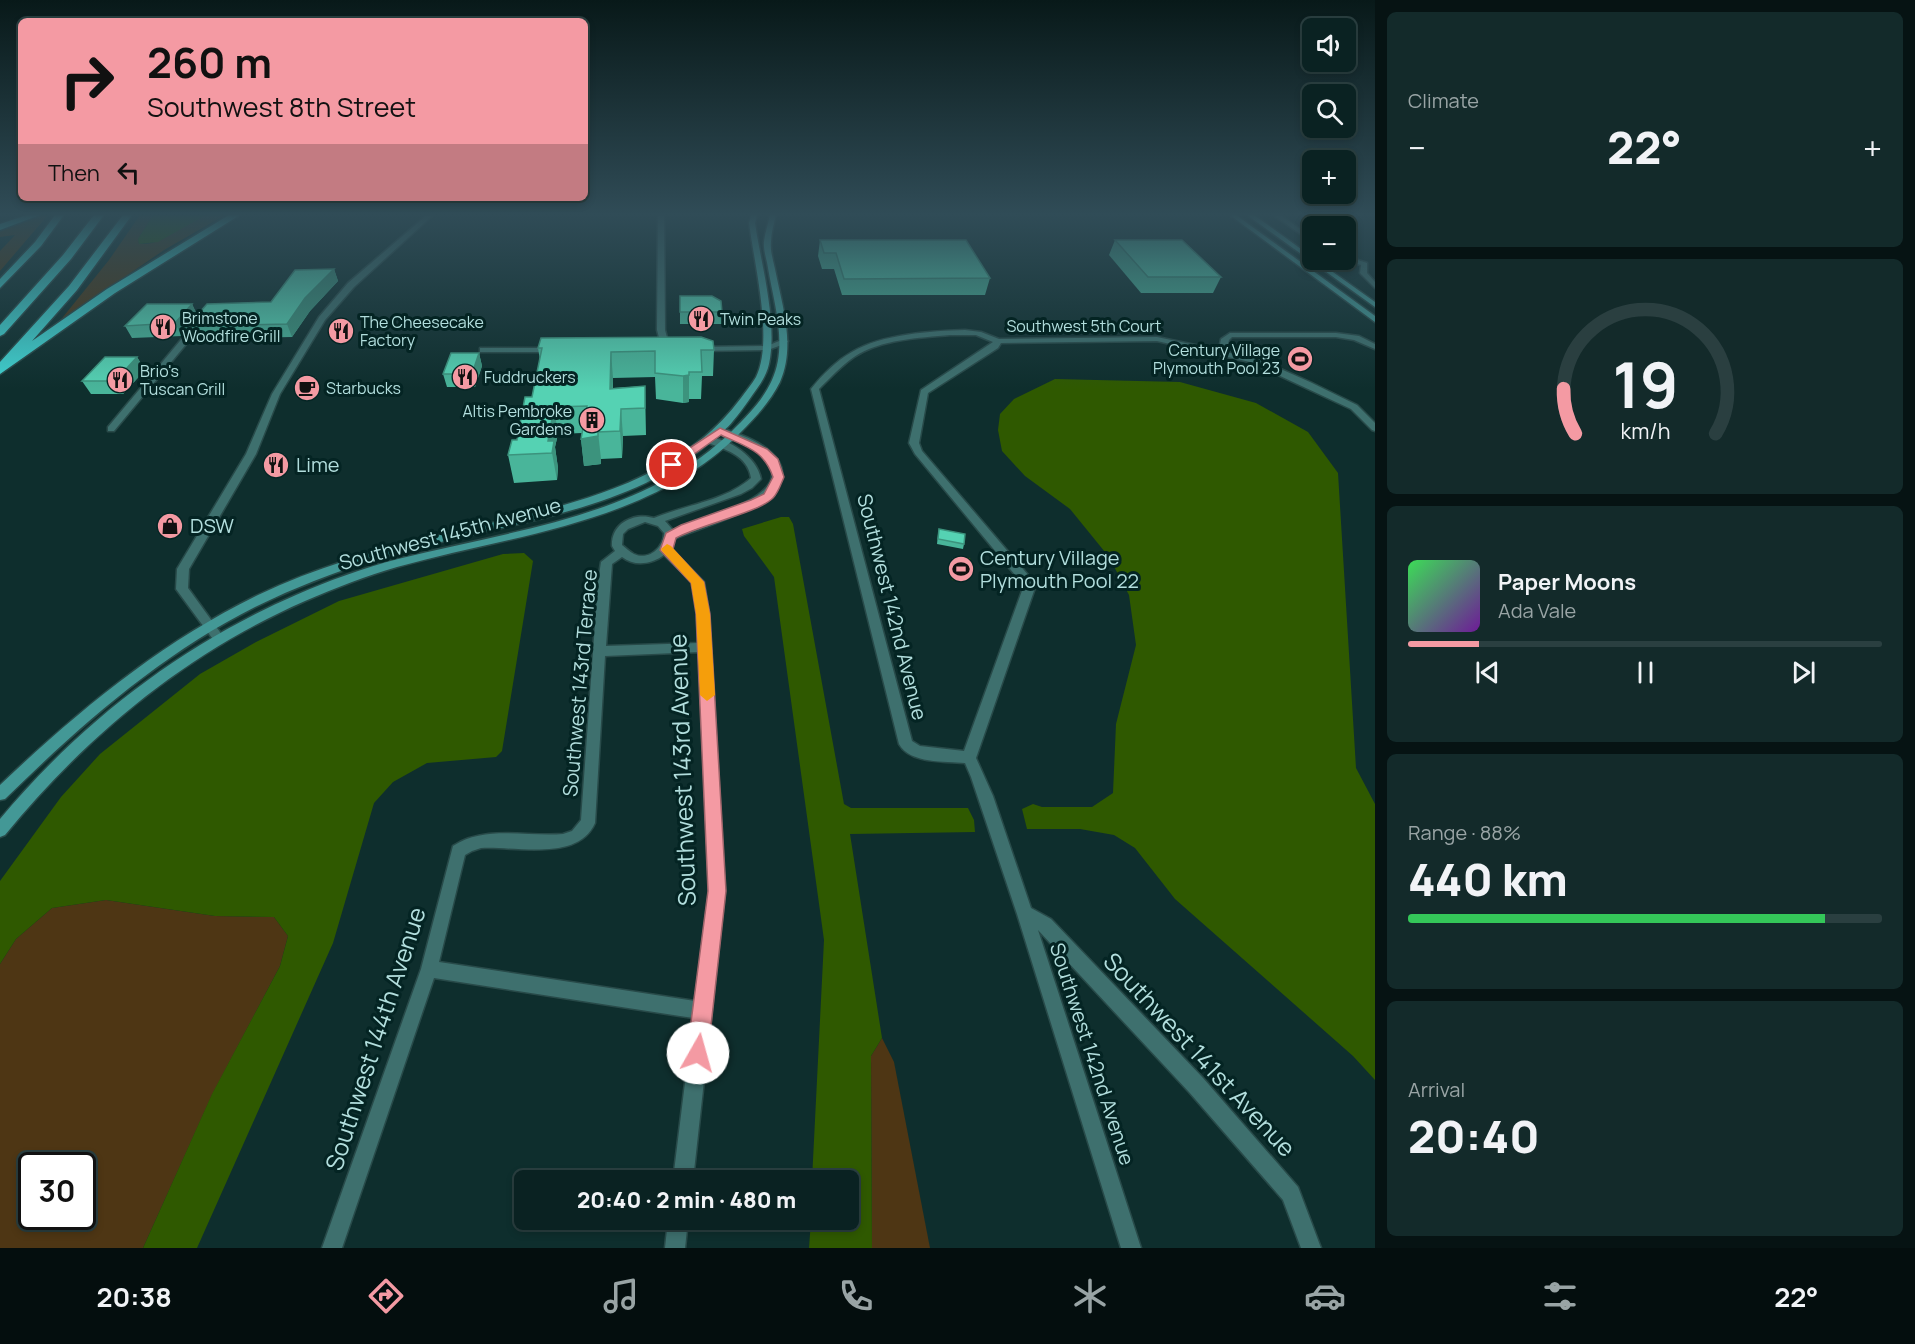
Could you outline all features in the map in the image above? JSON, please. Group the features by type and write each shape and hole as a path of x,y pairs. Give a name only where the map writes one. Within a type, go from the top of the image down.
{"highway":[{"path":"0,285 11,273"},
{"path":"0,317 39,273"},
{"path":"0,332 52,273"},
{"path":"0,370 84,273"},
{"path":"12,358 44,339 140,273"}],"street":[{"path":"219,639 182,589 181,576 251,454 276,394 311,335 334,304 367,273"},
{"path":"662,273 662,330 666,349"},
{"name":"Southwest 145th Avenue","path":"0,794 85,714 149,665 208,627 262,598 321,573 388,552 573,506 620,490 657,474 708,440 720,431 761,377 766,363 768,348 758,273"},
{"name":"Southwest 145th Avenue","path":"0,830 28,796 115,714 219,639 270,612 326,587 394,565 579,518 630,501 669,483 723,446 735,436 765,401 779,375 785,355 772,273"},
{"path":"1312,273 1375,320"},
{"path":"1331,273 1375,305"},
{"path":"1363,273 1375,286"},
{"path":"111,429 212,309"},
{"name":"Southwest 142nd Avenue","path":"998,341 977,333 962,333 919,337 865,349 852,355 815,389 906,744 917,752 969,758 978,773 1131,1248"},
{"path":"1222,353 1225,339 1230,335 1336,335 1356,339 1375,347"},
{"name":"Southwest 5th Court","path":"998,341 1156,339 1222,353 1271,367 1375,416"},
{"path":"688,349 768,348 784,340"},
{"path":"969,758 1029,588 983,527 918,452 914,443 924,392 995,346 998,341"},
{"path":"654,349 677,349"},
{"path":"483,350 560,350"},
{"path":"1354,407 1375,428"},
{"path":"668,543 664,525 657,521 637,520 625,525 618,532 616,540 621,552 638,559 649,559 668,543 685,527 755,503 768,496 776,486 779,477 773,459 751,443 720,431"},
{"path":"657,521 674,512 751,486 756,479 755,467 750,460 708,440"},
{"name":"Southwest 143rd Avenue","path":"668,543 698,582 705,647 717,891 684,1170"},
{"name":"Southwest 143rd Terrace","path":"464,846 482,842 557,841 575,836 588,823 607,562 621,552"},
{"path":"599,651 705,647"},
{"name":"Southwest 144th Avenue","path":"332,1248 429,969 455,859 458,851 464,846"},
{"name":"Southwest 141st Avenue","path":"1025,914 1045,926 1196,1085 1292,1194 1311,1248"},
{"path":"429,969 703,1011"},
{"path":"675,1248 677,1230"}],"shaded area":[{"path":"98,273 130,273 59,322"},
{"path":"1055,379 1180,382 1256,403 1308,432 1338,473 1356,768 1375,804 1375,1080 1353,1056 1175,899 1135,848 1114,835 1080,829 1027,829 1022,809 1033,804 1042,807 1092,807 1113,793 1116,724 1136,645 1129,595 1109,557 1070,509 1025,476 1002,451 998,430 1000,414 1014,399"},
{"path":"781,517 789,517 793,524 844,804 851,808 968,808 974,820 975,832 850,834 882,1038 871,1056 872,1248 809,1248 810,1230 859,1230 859,1170 812,1170 824,940 774,577 744,536 742,529"},
{"path":"524,553 533,561 502,751 496,757 427,763 393,782 374,803 333,943 197,1248 143,1248 212,1094 280,966 288,936 274,917 215,916 106,900 52,908 16,939 0,964 0,881 61,797 100,754 200,674 256,642 339,601 503,554"},
{"name":"Century Village Plymouth Pool 22","path":"958,556 970,558 974,569 968,571 964,582 952,580 948,568 954,566"},
{"path":"106,900 215,916 274,917 288,936 280,966 212,1095 143,1248 0,1248 0,964 16,939 52,908"},
{"path":"882,1038 894,1062 930,1248 872,1248 871,1056"}],"building":[{"path":"293,273 330,273 305,298 287,324 194,326 197,323 190,323 207,304 271,302"},
{"path":"842,273 987,273 990,278 844,279"},
{"path":"1145,273 1217,273 1221,277 1148,277"},
{"path":"680,296 712,296 721,301 722,312 680,312"},
{"path":"147,304 192,304 175,323 125,326"},
{"path":"701,337 713,341 714,350 701,350 702,372 689,372 689,375 683,376 655,373 655,351 611,352 610,389 645,386 645,408 621,409 620,431 598,432 598,436 581,439 587,406 554,407 548,441 554,441 552,453 508,455 512,440 517,440 525,397 532,397 542,348 538,348 541,338"},
{"path":"451,353 479,353 472,374 443,374"},
{"path":"105,357 137,357 115,381 82,381"},
{"path":"939,529 965,534 964,544 938,539"}],"slow traffic":[{"path":"667,549 698,582 703,614 707,695"}],"place":[{"name":"Twin Peaks","path":"701,319"},
{"name":"Brimstone Woodfire Grill","path":"163,327"},
{"name":"The Cheesecake Factory","path":"341,331"},
{"name":"Century Village Plymouth Pool 23","path":"1300,359"},
{"name":"Fuddruckers","path":"465,377"},
{"name":"Brio's Tuscan Grill","path":"120,380"},
{"name":"Starbucks","path":"307,388"},
{"name":"Altis Pembroke Gardens","path":"592,420"},
{"name":"Lime","path":"276,465"},
{"name":"DSW","path":"170,526"},
{"name":"Century Village Plymouth Pool 22","path":"961,569"}],"route":[{"path":"672,465 720,431 751,443 764,451 773,459 779,477 776,486 768,496 755,503 685,527 670,536 670,543 666,550 698,582 703,614 717,891 698,1053"}]}
